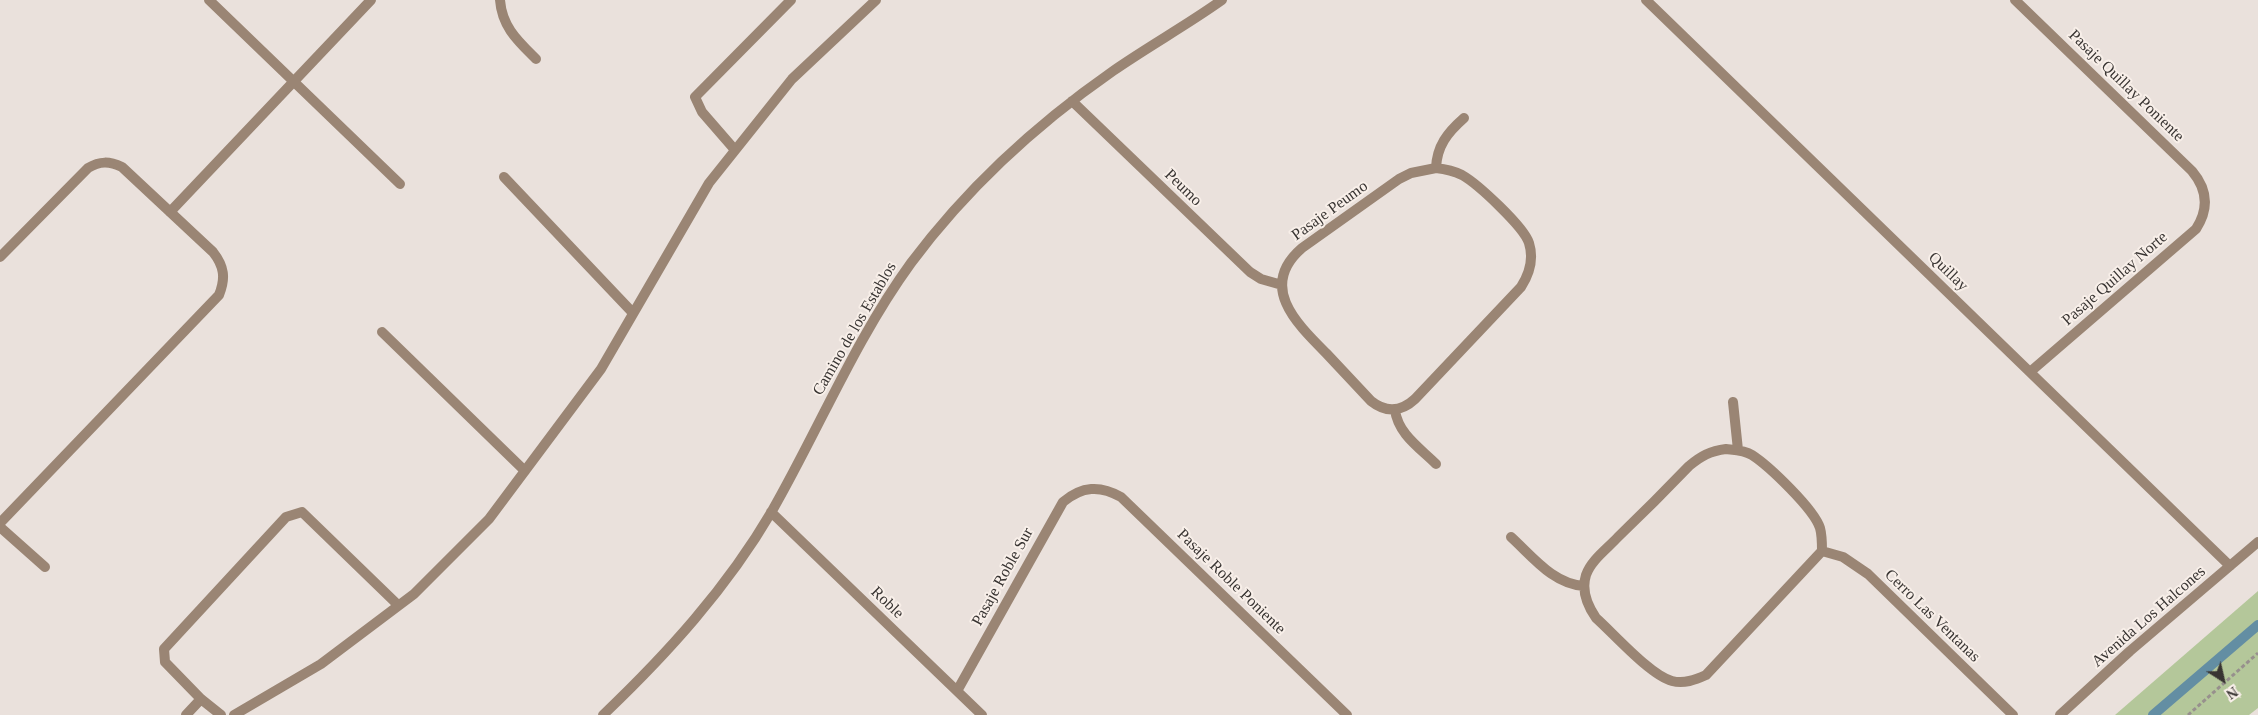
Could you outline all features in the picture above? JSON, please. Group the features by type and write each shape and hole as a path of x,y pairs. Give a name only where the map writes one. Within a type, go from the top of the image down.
{"street":[{"path":"209,0 400,184"},
{"path":"170,212 371,0"},
{"path":"500,0 504,22 510,32 536,59"},
{"path":"735,150 702,112 695,96 791,0"},
{"path":"234,715 321,664 414,594 489,519 601,369 709,183 792,79 876,0"},
{"name":"Camino de los Establos","path":"603,715 663,655 695,619 740,560 771,512 850,362 879,312 911,264 947,218 986,176 1028,137 1072,101 1112,72 1222,0"},
{"name":"Quillay","path":"1646,0 2230,566"},
{"name":"Pasaje Quillay Poniente","path":"2015,0 2192,171 2202,184 2206,199"},
{"name":"Peumo","path":"1072,101 1239,263 1261,279 1282,285"},
{"path":"1436,168 1438,151 1442,142 1464,118"},
{"path":"0,257 88,168 95,164 113,163 122,167 221,262 224,274 223,285 219,295 0,525 45,567"},
{"name":"Pasaje Peumo","path":"1282,285 1286,266 1302,248 1399,180 1417,171 1436,168 1450,170 1463,175 1516,223 1529,242 1532,253 1528,276 1515,294 1410,404 1395,410"},
{"path":"504,177 633,313"},
{"name":"Pasaje Quillay Norte","path":"2030,372 2196,229 2206,210 2206,199"},
{"path":"1282,285 1288,310 1304,331 1371,401 1378,406 1395,410 1400,426 1405,434 1436,464"},
{"path":"382,332 525,471"},
{"path":"1733,402 1738,450"},
{"path":"1738,450 1750,454 1761,461 1814,515 1820,528 1822,551 1706,675 1684,682 1672,681 1651,669 1596,618 1589,609 1585,598 1584,586 1591,566 1699,457 1712,451 1738,450"},
{"name":"Pasaje Roble Poniente","path":"1086,489 1098,488 1121,497 1347,715"},
{"name":"Pasaje Roble Sur","path":"957,691 1056,513 1073,494 1086,489"},
{"path":"221,715 201,699 165,662 164,649 286,517 302,512 398,605"},
{"name":"Roble","path":"771,512 982,715"},
{"path":"1511,537 1556,578 1574,586 1584,586"},
{"name":"Avenida Los Halcones","path":"2060,715 2130,650 2258,542"},
{"name":"Cerro Las Ventanas","path":"1822,551 1843,557 1868,574 2014,715"},
{"path":"186,715 201,699"}],"path":[{"path":"2188,715 2258,653"}],"green space":[{"path":"2258,591 2258,708 2249,715 2115,715"}],"waterway":[{"path":"2153,715 2258,625"}]}
